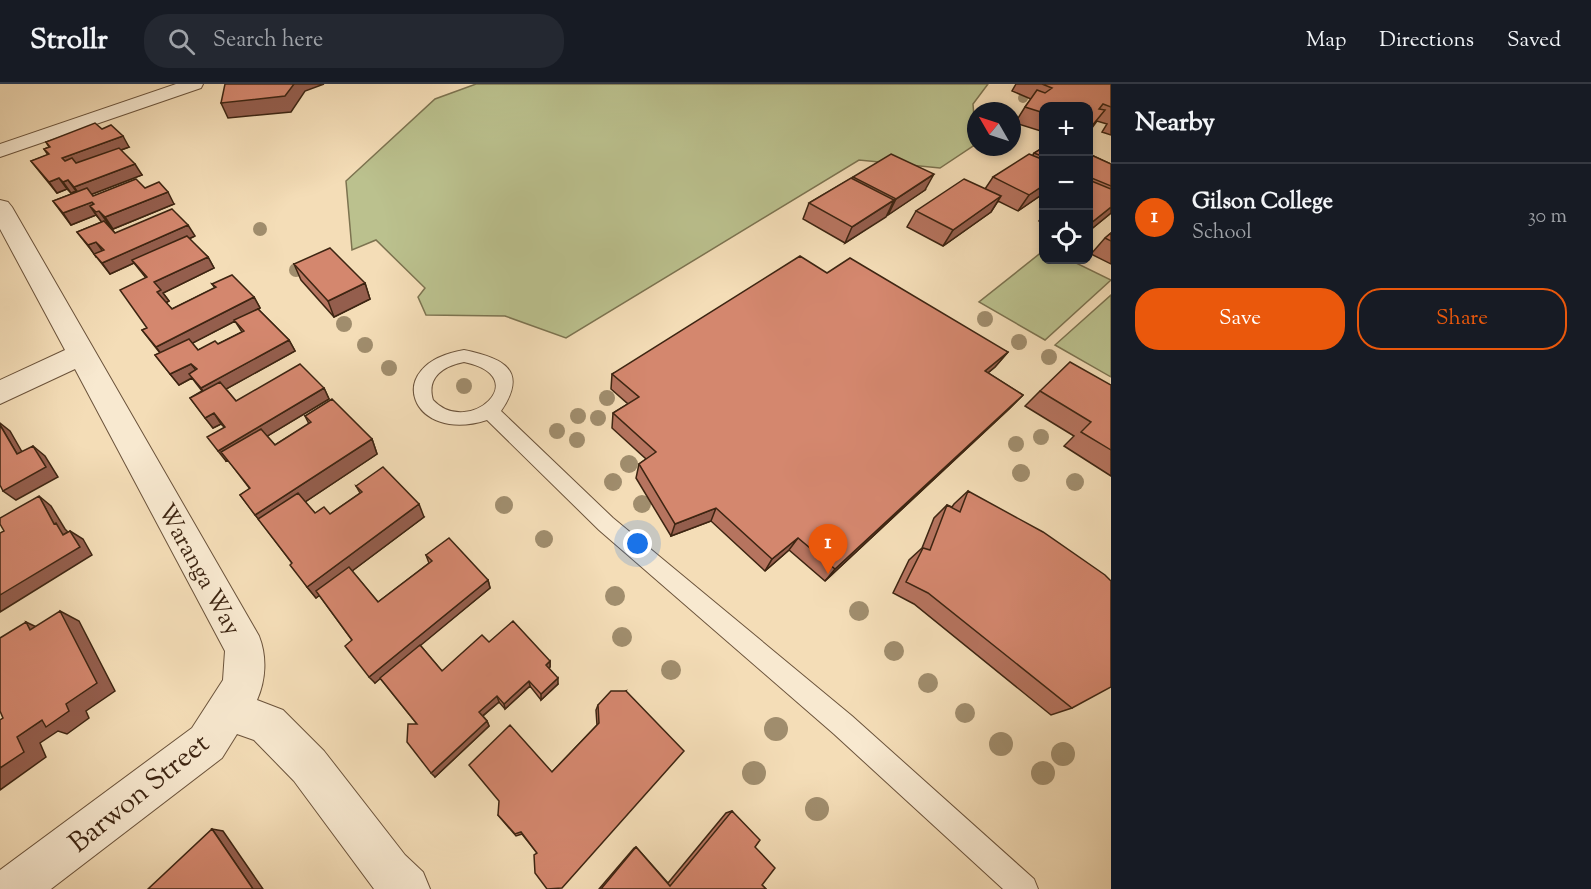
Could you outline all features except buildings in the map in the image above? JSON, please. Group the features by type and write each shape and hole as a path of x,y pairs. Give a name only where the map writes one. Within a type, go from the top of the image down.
{"street":[{"path":"0,151 194,84"},
{"name":"Waranga Way","path":"0,207 245,650 243,685 228,710"},
{"path":"0,393 81,354"},
{"path":"228,710 268,725 309,766 389,871 406,889"},
{"name":"Barwon Street","path":"13,889 207,743 228,710"}],"lane":[{"path":"476,357 488,360 497,366 506,384 505,394 489,411 476,417 461,419 433,412 425,403 422,393 423,382 429,372 451,358 476,357"},
{"path":"489,411 606,524 843,726 1024,889"}],"green space":[{"path":"476,84 988,84 974,102 967,102 967,150 940,168 859,160 566,338 505,316 426,315 418,297 425,288 376,240 352,250 346,181 435,99"},
{"path":"1039,254 1039,264 1078,264 1111,280 1045,340 979,302"},
{"path":"1111,295 1111,377 1055,345"}],"place":[{"name":"Gilson College","path":"828,574"}]}
